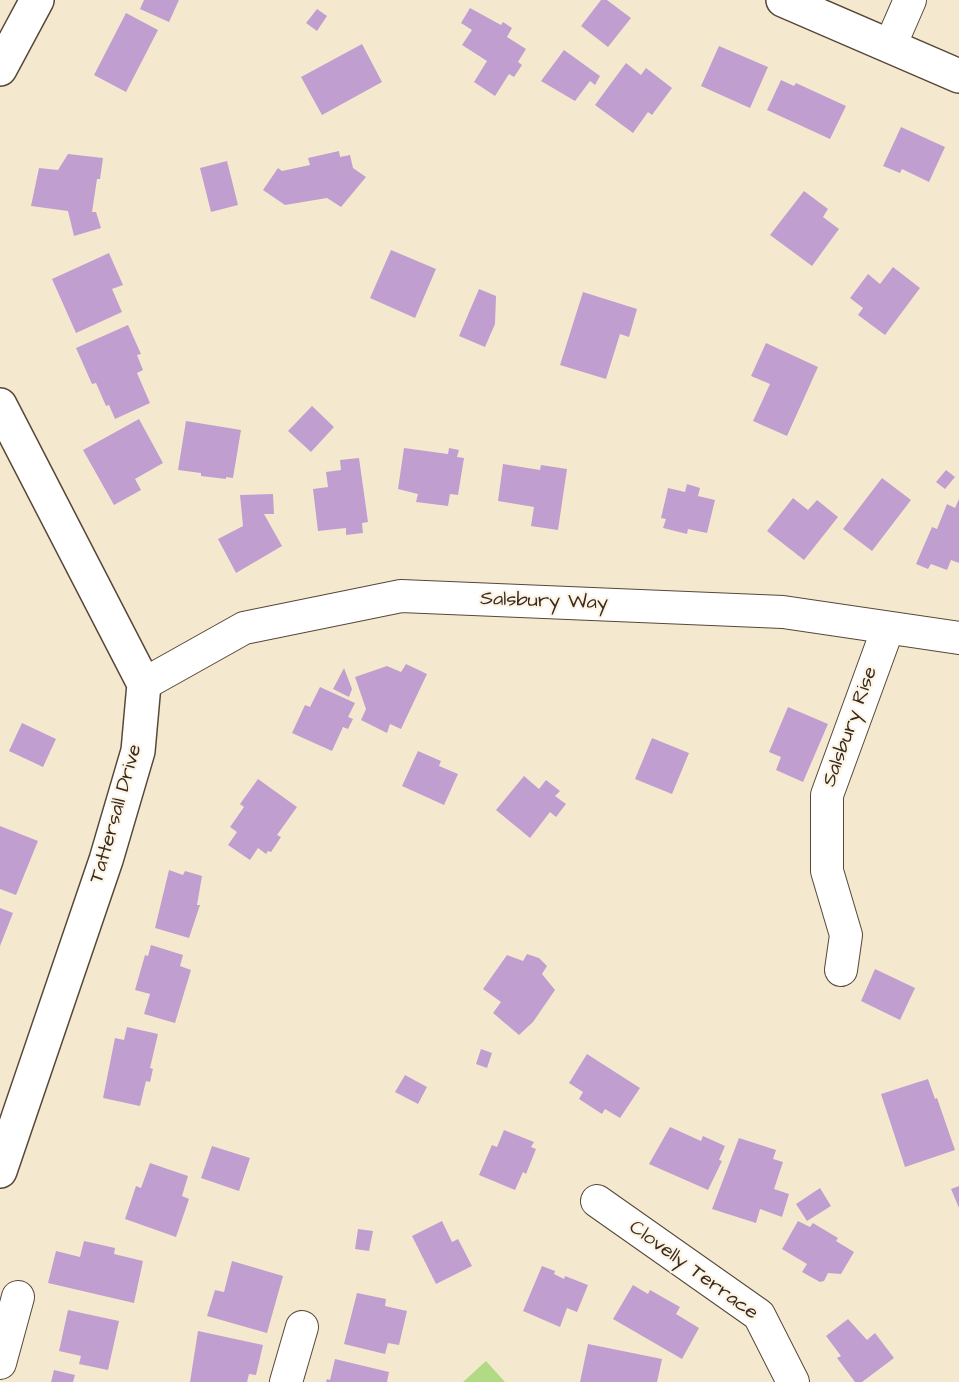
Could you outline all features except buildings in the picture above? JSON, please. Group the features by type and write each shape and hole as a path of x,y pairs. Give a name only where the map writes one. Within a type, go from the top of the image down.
{"street":[{"path":"0,69 37,0"},
{"path":"783,0 959,75"},
{"path":"890,46 910,0"},
{"path":"0,405 144,684"},
{"name":"Salsbury Way","path":"144,684 244,628 401,597 783,612 959,639"},
{"name":"Salsbury Rise","path":"842,970 846,934 827,871 827,795 888,628"},
{"name":"Tattersall Drive","path":"0,1171 106,860 132,773 138,751 144,684"},
{"name":"Clovelly Terrace","path":"597,1201 759,1315 793,1382"},
{"path":"0,1363 18,1297"},
{"path":"286,1382 302,1327"}],"green space":[{"path":"486,1361 505,1382 463,1382"}]}
